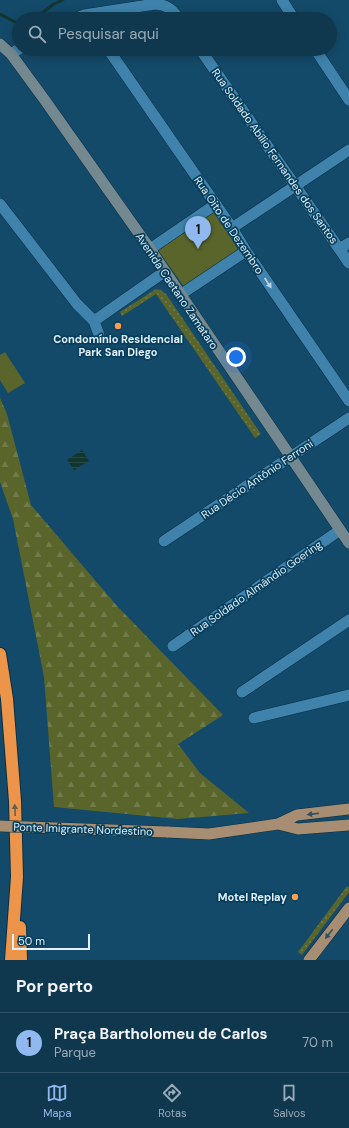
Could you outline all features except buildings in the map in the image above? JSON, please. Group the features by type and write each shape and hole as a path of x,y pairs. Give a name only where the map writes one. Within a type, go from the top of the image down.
{"highway":[{"path":"0,654 7,698 15,801 21,960"},
{"path":"11,960 17,878"}],"main road":[{"name":"Avenida Caetano Zamataro","path":"0,44 12,50"},
{"name":"Avenida Caetano Zamataro","path":"18,56 44,99 150,249 164,272 349,543"},
{"path":"278,824 297,815 349,809"},
{"path":"278,824 298,829 349,825"},
{"name":"Ponte Imigrante Nordestino","path":"0,826 208,834 278,824"},
{"path":"309,960 349,908"}],"street":[{"path":"282,0 290,12"},
{"path":"113,12 155,4 164,5 174,12"},
{"name":"Rua Oito de Dezembro","path":"113,56 216,204 246,251 349,401"},
{"name":"Rua Soldado Abílio Fernandes dos Santos","path":"205,56 349,264"},
{"path":"320,56 349,100"},
{"path":"232,228 349,150"},
{"path":"0,204 77,304 94,321 99,334"},
{"path":"150,249 216,204"},
{"path":"339,250 349,243"},
{"path":"180,295 246,251"},
{"path":"94,321 164,272"},
{"name":"Rua Décio Antônio Ferroni","path":"164,541 349,418"},
{"name":"Rua Soldado Almândio Goering","path":"173,646 340,530"},
{"path":"242,692 349,620"},
{"path":"254,718 349,695"}],"green space":[{"path":"212,210 239,249 185,288 157,249"},
{"path":"156,289 161,290 166,294 261,434 255,438 156,294 122,316 120,312"},
{"path":"5,352 25,383 8,393 0,380 0,355"},
{"path":"0,398 7,414 31,505 117,606 223,715 178,744 200,773 249,813 178,819 54,807 44,677 13,519 0,482"},
{"path":"347,886 349,888 349,892 302,955 298,952"}],"shaded area":[{"path":"82,450 89,461 74,470 67,460"}],"waterway":[{"path":"43,12 54,4 63,0"},
{"path":"0,14 12,20"}],"place":[{"name":"Praça Bartholomeu de Carlos","path":"198,249"},
{"name":"Condomínio Residencial Park San Diego","path":"118,326"},
{"name":"Motel Replay","path":"295,897"}]}
